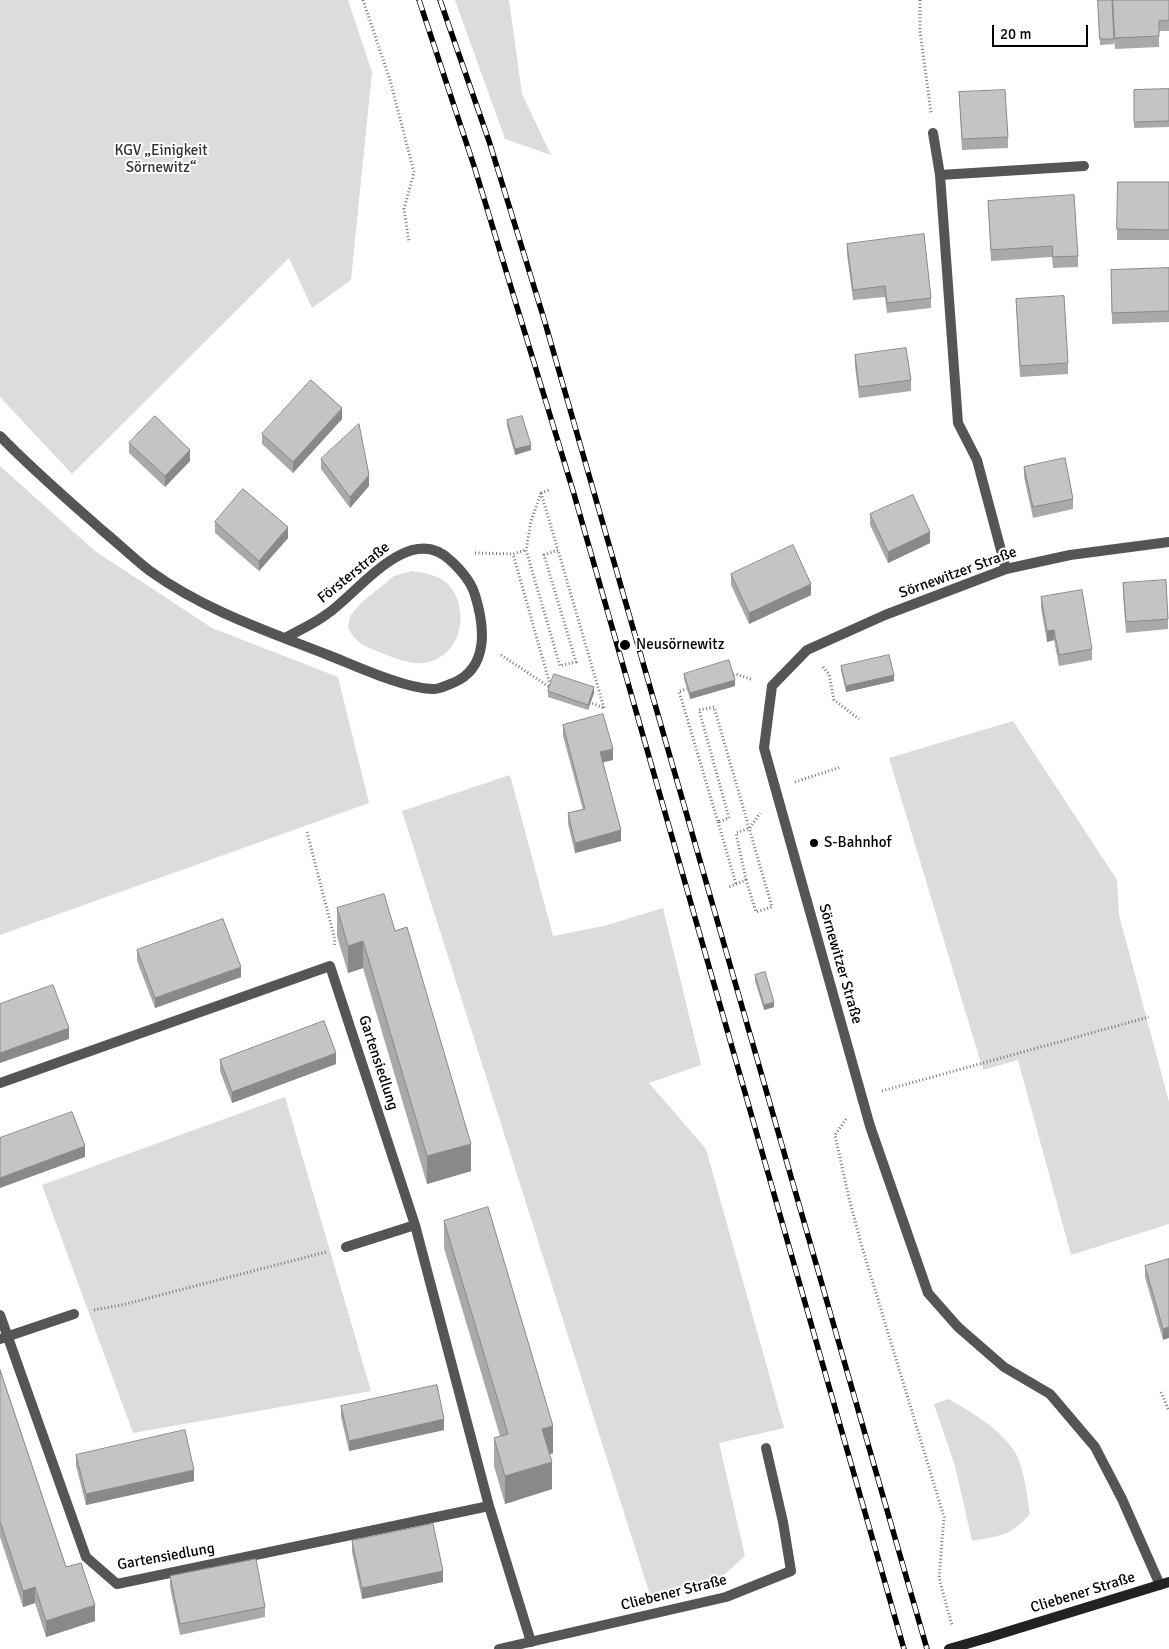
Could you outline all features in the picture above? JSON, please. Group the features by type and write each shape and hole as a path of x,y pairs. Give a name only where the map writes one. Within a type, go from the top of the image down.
{"street":[{"path":"933,133 940,175 958,423 977,460 1006,569"},
{"path":"940,175 1084,166"},
{"path":"0,436 36,473 149,571 204,605 393,680 434,690 457,681 475,668 482,643 480,613 474,593 463,573 443,553"},
{"name":"Sörnewitzer Straße","path":"1164,1583 1095,1447 1050,1394 1004,1367 958,1327 928,1293 862,1097 764,748 772,686 807,650 885,615 1006,569 1070,556 1169,542"},
{"name":"Försterstraße","path":"285,638 327,615 399,554 423,547 443,553"},
{"path":"0,1083 330,966"},
{"name":"Gartensiedlung","path":"330,966 416,1225 489,1506 531,1642"},
{"path":"346,1247 416,1225"},
{"path":"4,1337 74,1314"},
{"name":"Gartensiedlung","path":"0,1315 4,1337 86,1557 116,1584 489,1506"},
{"name":"Cliebener Straße","path":"498,1649 726,1597 791,1571 783,1522 766,1448"},
{"name":"Cliebener Straße","path":"949,1649 1164,1583"}],"path":[{"path":"363,0 390,80 414,172 404,209 409,242"},
{"path":"920,0 920,31 933,133"},
{"path":"549,490 541,493 531,520 526,550 560,666 576,662 544,555 558,550"},
{"path":"541,493 604,708 586,701"},
{"path":"443,553 513,554 526,550"},
{"path":"513,554 551,688"},
{"path":"482,643 551,688 560,691"},
{"path":"807,650 829,674 834,700 859,719"},
{"path":"727,677 736,674"},
{"path":"698,685 680,691 736,884"},
{"path":"718,822 729,818 698,710 714,706 750,828 772,908 756,912 746,880 736,833 750,828"},
{"path":"775,789 840,767"},
{"path":"307,832 335,940 330,966"},
{"path":"729,887 746,880"},
{"path":"953,1631 939,1578 944,1517 848,1198 835,1135 862,1097 1149,1017"},
{"path":"74,1314 126,1304 346,1247"},
{"path":"1161,1392 1169,1411"}],"green space":[{"name":"KGV „Einigkeit Sörnewitz“","path":"0,0 348,0 372,72 351,280 312,308 289,258 72,474 0,397"},
{"path":"455,0 509,0 522,94 551,155 505,139"},
{"path":"0,466 95,551 212,628 338,677 369,803 0,935"},
{"path":"412,571 436,576 448,584 455,594 461,617 456,640 449,649 440,657 423,663 400,660 367,647 356,639 348,628 350,616 361,603 394,576"},
{"path":"1013,721 1117,880 1119,915 1169,1102 1169,1224 1071,1255 1018,1060 983,1070 889,758"},
{"path":"510,775 553,936 604,926 663,908 701,1065 649,1083 706,1149 784,1428 719,1443 745,1556 715,1583 651,1598 402,811"},
{"path":"285,1097 371,1391 133,1433 42,1185"},
{"path":"948,1399 992,1427 1007,1441 1020,1463 1025,1480 1030,1514 1016,1527 1004,1534 972,1541 955,1466 934,1404"}],"building":[{"path":"1098,0 1112,0 1114,39 1100,39"},
{"path":"1113,0 1169,0 1169,20 1159,21 1159,36 1115,38"},
{"path":"1169,89 1169,121 1134,122 1134,90"},
{"path":"1005,90 1008,137 962,139 959,92"},
{"path":"1118,182 1169,182 1169,230 1117,229"},
{"path":"1074,195 1078,256 1053,257 1052,246 991,250 988,201"},
{"path":"924,234 931,298 887,303 885,286 853,290 847,244"},
{"path":"1169,268 1169,311 1112,313 1111,270"},
{"path":"1064,296 1068,363 1020,366 1016,299"},
{"path":"906,348 911,380 859,387 855,355"},
{"path":"311,380 342,408 293,462 262,434"},
{"path":"155,416 190,450 165,476 129,443"},
{"path":"522,416 531,445 515,449 507,420"},
{"path":"359,424 369,475 350,497 321,459"},
{"path":"1065,458 1073,499 1033,507 1024,467"},
{"path":"243,489 288,527 259,561 215,522"},
{"path":"913,495 930,532 888,552 870,514"},
{"path":"793,545 811,584 749,613 731,574"},
{"path":"1166,580 1168,619 1126,622 1123,583"},
{"path":"1082,590 1092,649 1059,655 1054,630 1047,631 1041,597"},
{"path":"889,655 894,675 846,686 841,666"},
{"path":"729,660 735,680 690,693 684,674"},
{"path":"554,674 594,687 588,705 548,691"},
{"path":"603,714 613,749 600,752 621,830 575,843 568,813 585,809 563,725"},
{"path":"384,894 395,931 407,927 471,1144 427,1156 363,941 348,946 337,908"},
{"path":"223,919 241,967 155,998 137,950"},
{"path":"765,972 774,1002 764,1005 755,975"},
{"path":"53,985 69,1028 0,1053 0,1004"},
{"path":"324,1021 336,1053 232,1092 220,1060"},
{"path":"72,1112 85,1146 0,1178 0,1138"},
{"path":"488,1207 553,1426 542,1429 552,1462 505,1476 494,1438 508,1434 444,1221"},
{"path":"1169,1259 1169,1327 1163,1329 1145,1266"},
{"path":"0,1370 66,1567 81,1563 95,1605 46,1621 35,1587 23,1591 0,1521"},
{"path":"437,1385 444,1419 349,1441 341,1406"},
{"path":"185,1430 194,1470 86,1494 76,1455"},
{"path":"433,1524 443,1571 362,1588 352,1541"},
{"path":"256,1559 265,1607 180,1624 170,1576"}],"railway":[{"path":"419,0 475,169 574,494 904,1649"},
{"path":"440,0 489,141 544,319 927,1649"}],"place":[{"name":"Neusörnewitz","path":"625,645"},
{"name":"S-Bahnhof","path":"814,843"}]}
